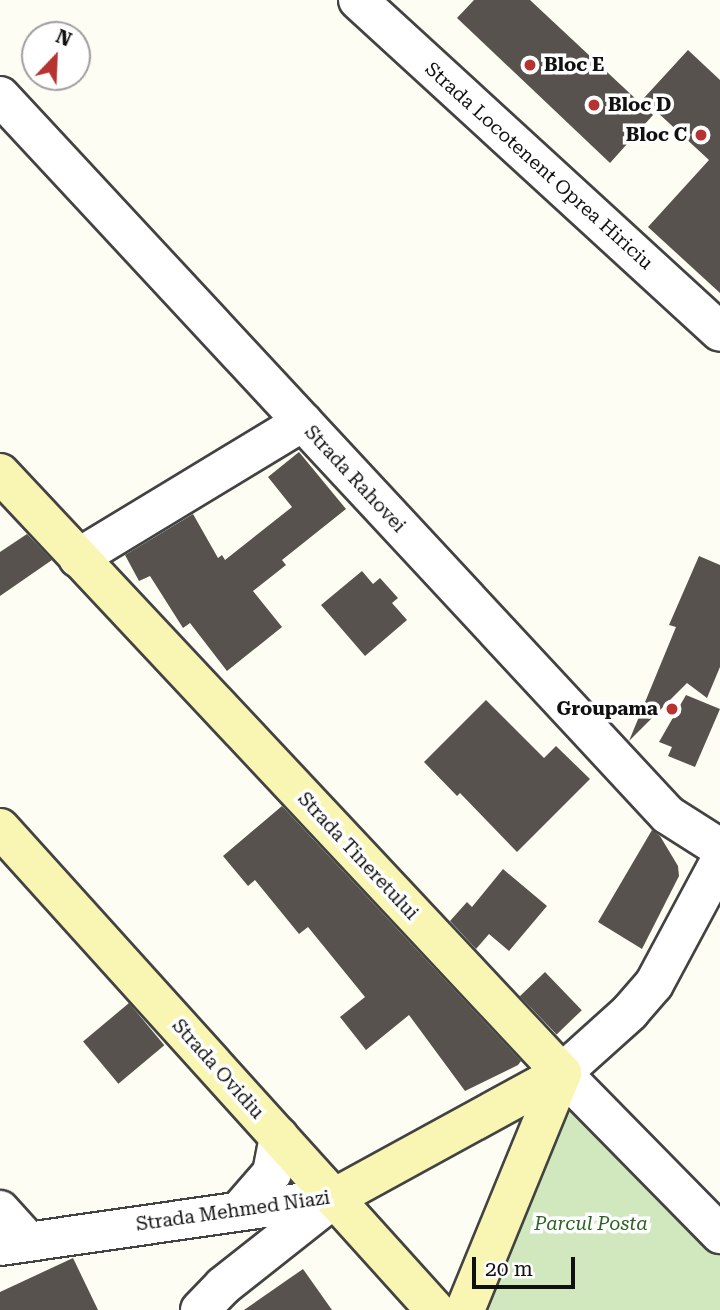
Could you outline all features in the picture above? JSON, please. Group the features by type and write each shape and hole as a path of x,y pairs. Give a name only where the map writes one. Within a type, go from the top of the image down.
{"main road":[{"name":"Strada Tineretului","path":"0,473 562,1073"},
{"name":"Strada Ovidiu","path":"0,828 435,1310"},
{"name":"Strada Mehmed Niazi","path":"334,1198 562,1073"},
{"path":"465,1310 562,1073"}],"street":[{"name":"Strada Locotenent Oprea Hiriciu","path":"358,0 720,332"},
{"name":"Strada Rahovei","path":"0,96 668,816 720,848"},
{"path":"78,558 303,422"},
{"path":"562,1073 630,1012 653,984 720,861"},
{"name":"Strada Tineretului","path":"562,1073 720,1234"},
{"path":"239,1211 272,1173 279,1137"},
{"path":"200,1310 223,1286 334,1198"},
{"name":"Strada Mehmed Niazi","path":"14,1244 334,1198"},
{"path":"0,1210 14,1244"}],"green space":[{"name":"Parcul Posta","path":"562,1073 720,1234 720,1310 465,1310"}],"building":[{"path":"474,0 530,0 653,115 610,163 457,18"},
{"path":"688,50 720,80 720,293 648,227 709,160 643,99"},
{"path":"299,452 346,509 282,560 286,565 253,591 282,627 227,671 190,623 183,628 150,576 139,581 125,555 193,514 218,558 222,555 225,560 292,507 268,477"},
{"path":"27,534 52,560 0,596 0,552"},
{"path":"699,556 720,565 720,667 707,698 687,683 629,741 676,627 669,625"},
{"path":"362,571 373,584 380,578 398,598 392,603 407,620 365,656 321,605"},
{"path":"686,695 720,709 695,767 668,756 672,747 659,742"},
{"path":"486,700 544,758 556,746 590,779 517,852 460,793 457,796 424,762"},
{"path":"282,806 521,1061 518,1065 465,1091 409,1015 366,1050 340,1017 365,997 308,927 299,934 255,880 248,886 223,856"},
{"path":"652,830 660,836 678,866 679,876 642,949 598,922"},
{"path":"503,869 547,906 509,951 489,934 476,949 450,921 467,902 472,907"},
{"path":"545,972 582,1010 557,1034 520,996"},
{"path":"129,1003 164,1045 118,1084 83,1042"},
{"path":"73,1258 98,1310 0,1310 0,1292"},
{"path":"303,1269 332,1310 244,1310"}],"place":[{"name":"Bloc E","path":"530,65"},
{"name":"Bloc D","path":"594,105"},
{"name":"Bloc C","path":"701,135"},
{"name":"Groupama","path":"672,709"}]}
